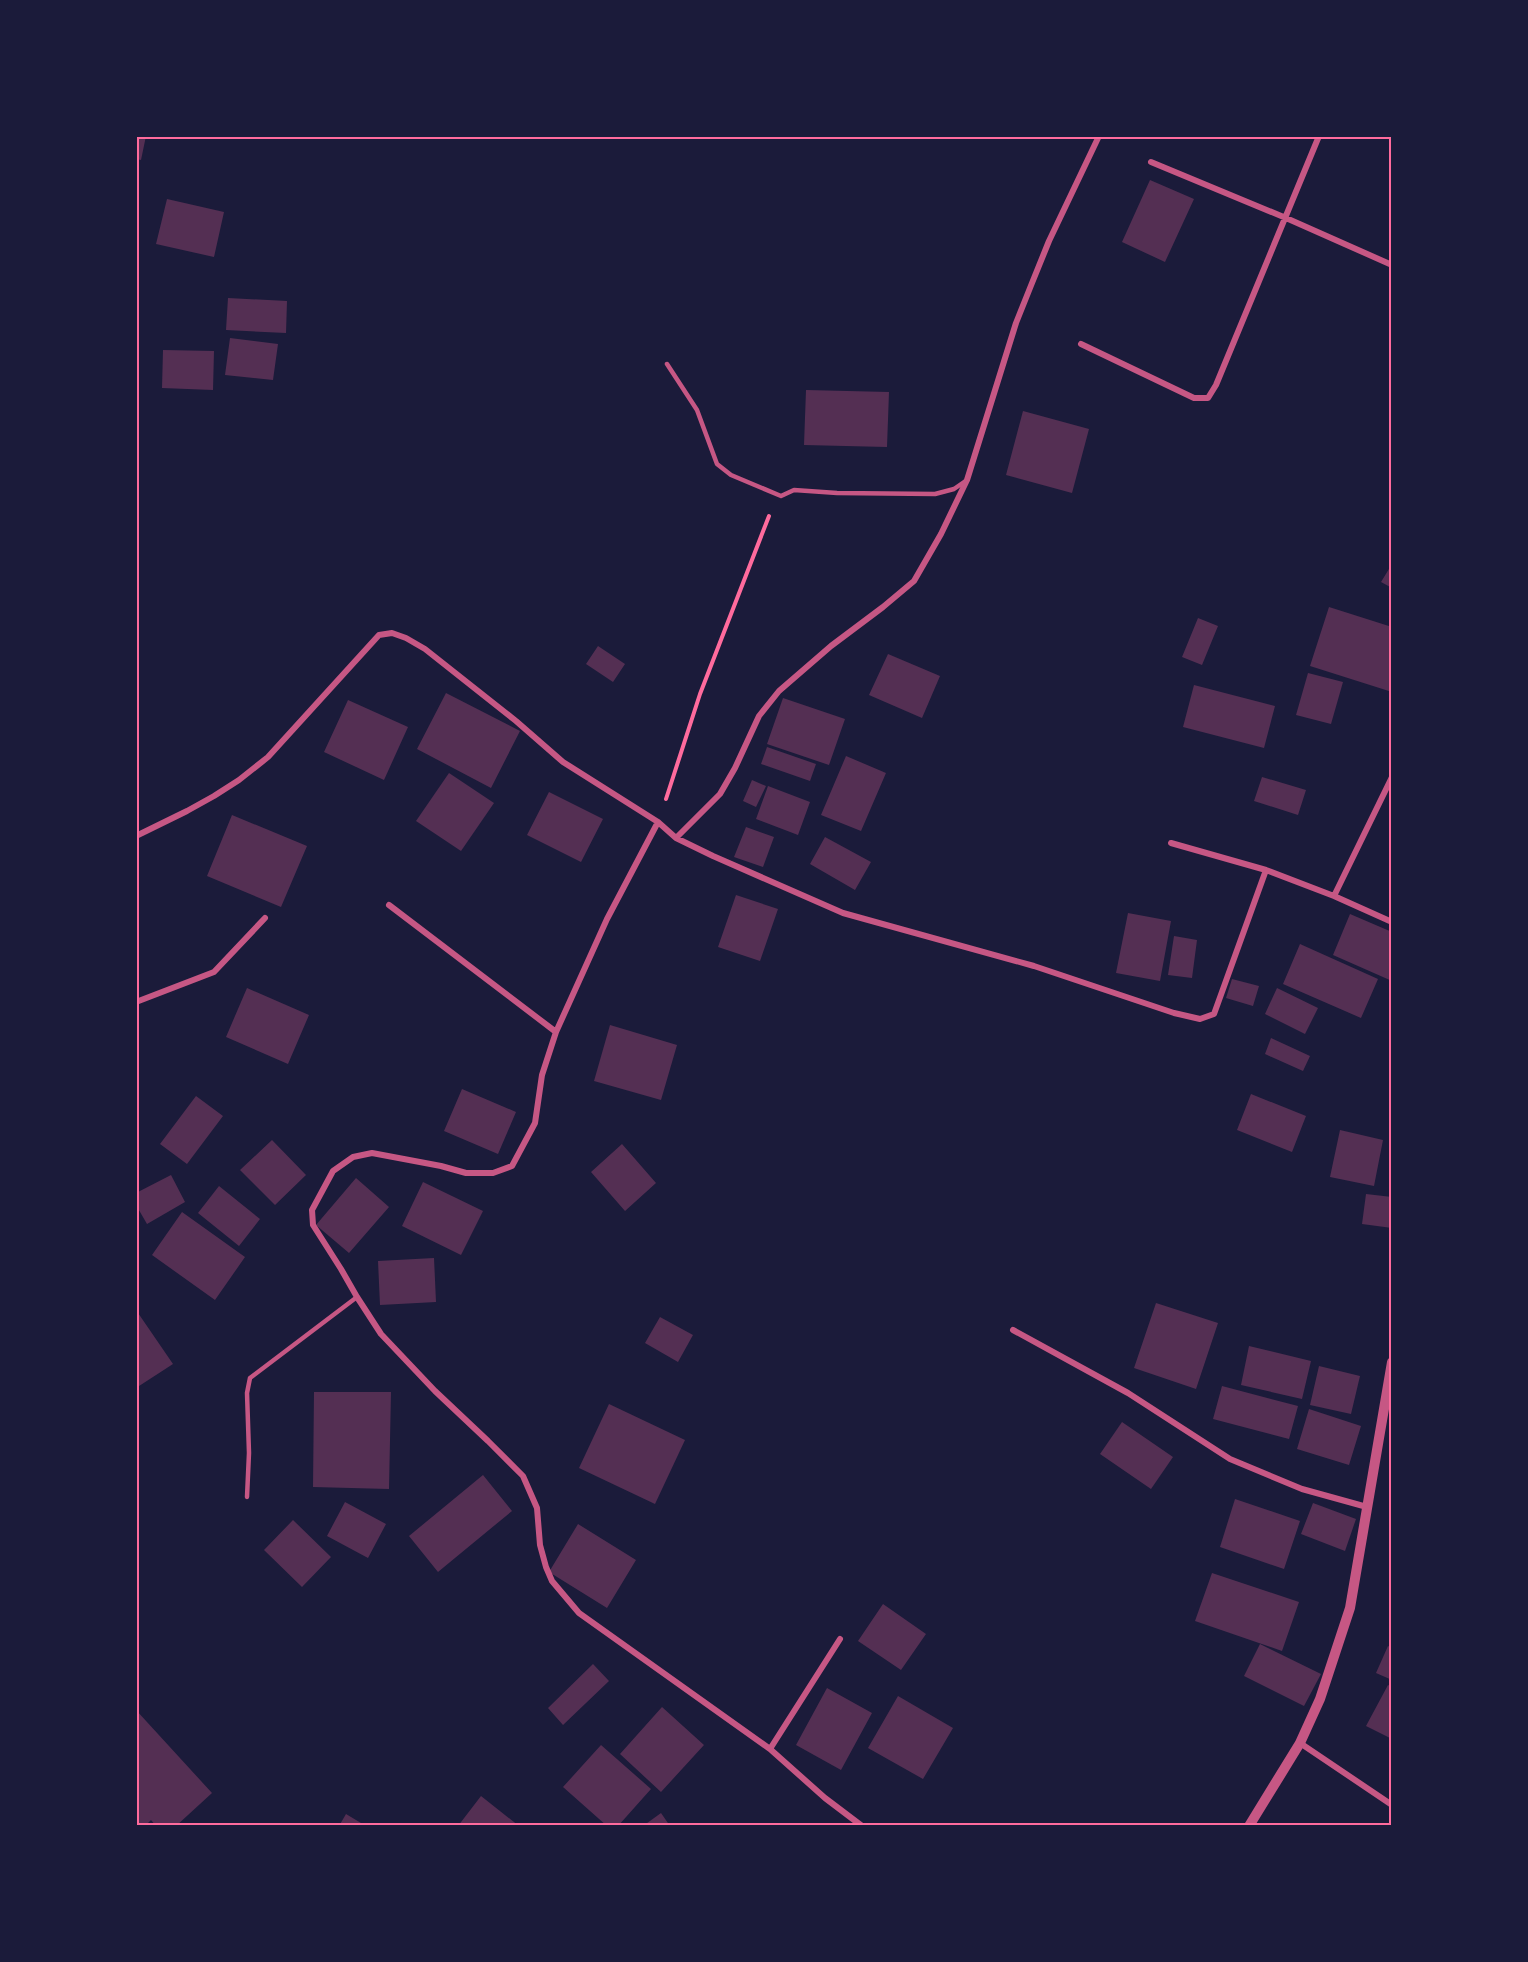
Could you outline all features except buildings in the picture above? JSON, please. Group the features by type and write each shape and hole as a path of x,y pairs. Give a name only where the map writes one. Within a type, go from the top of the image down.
{"street":[{"path":"676,838 720,794 759,716 779,691 914,580 941,534 967,480 1016,323 1049,241 1099,136"},
{"path":"1081,344 1194,398 1208,398 1216,385 1319,136"},
{"path":"1151,162 1392,265"},
{"path":"136,836 187,811 239,780 268,756 379,635 392,633 406,638 434,656 516,721 563,762 658,822 676,838 776,885 843,913 1034,966 1174,1014 1200,1019 1214,1014 1266,870"},
{"path":"1334,896 1392,777"},
{"path":"658,822 607,919 556,1032 542,1075 535,1123 512,1166 493,1173 466,1173 372,1153 353,1157 333,1171 312,1210 313,1225 381,1334 435,1391 523,1476 537,1508 540,1545 546,1567 552,1581 563,1596 579,1613 770,1749 825,1798 862,1826"},
{"path":"1171,843 1266,870 1334,896 1392,922"},
{"path":"389,905 556,1032"},
{"path":"136,1002 214,972 265,918"},
{"path":"1013,1330 1128,1394 1230,1459 1302,1489 1368,1507"},
{"path":"1249,1826 1300,1743 1320,1699 1350,1608 1392,1362"},
{"path":"770,1749 840,1639"},
{"path":"1300,1743 1392,1805"}],"lane":[{"path":"667,364 697,410 717,464 731,475 781,496 794,490 935,494 954,489 967,480"},
{"path":"247,1497 249,1453 247,1393 250,1378 357,1297"}],"path":[{"path":"658,822 700,694 732,609 764,527 774,504 781,496"}]}
